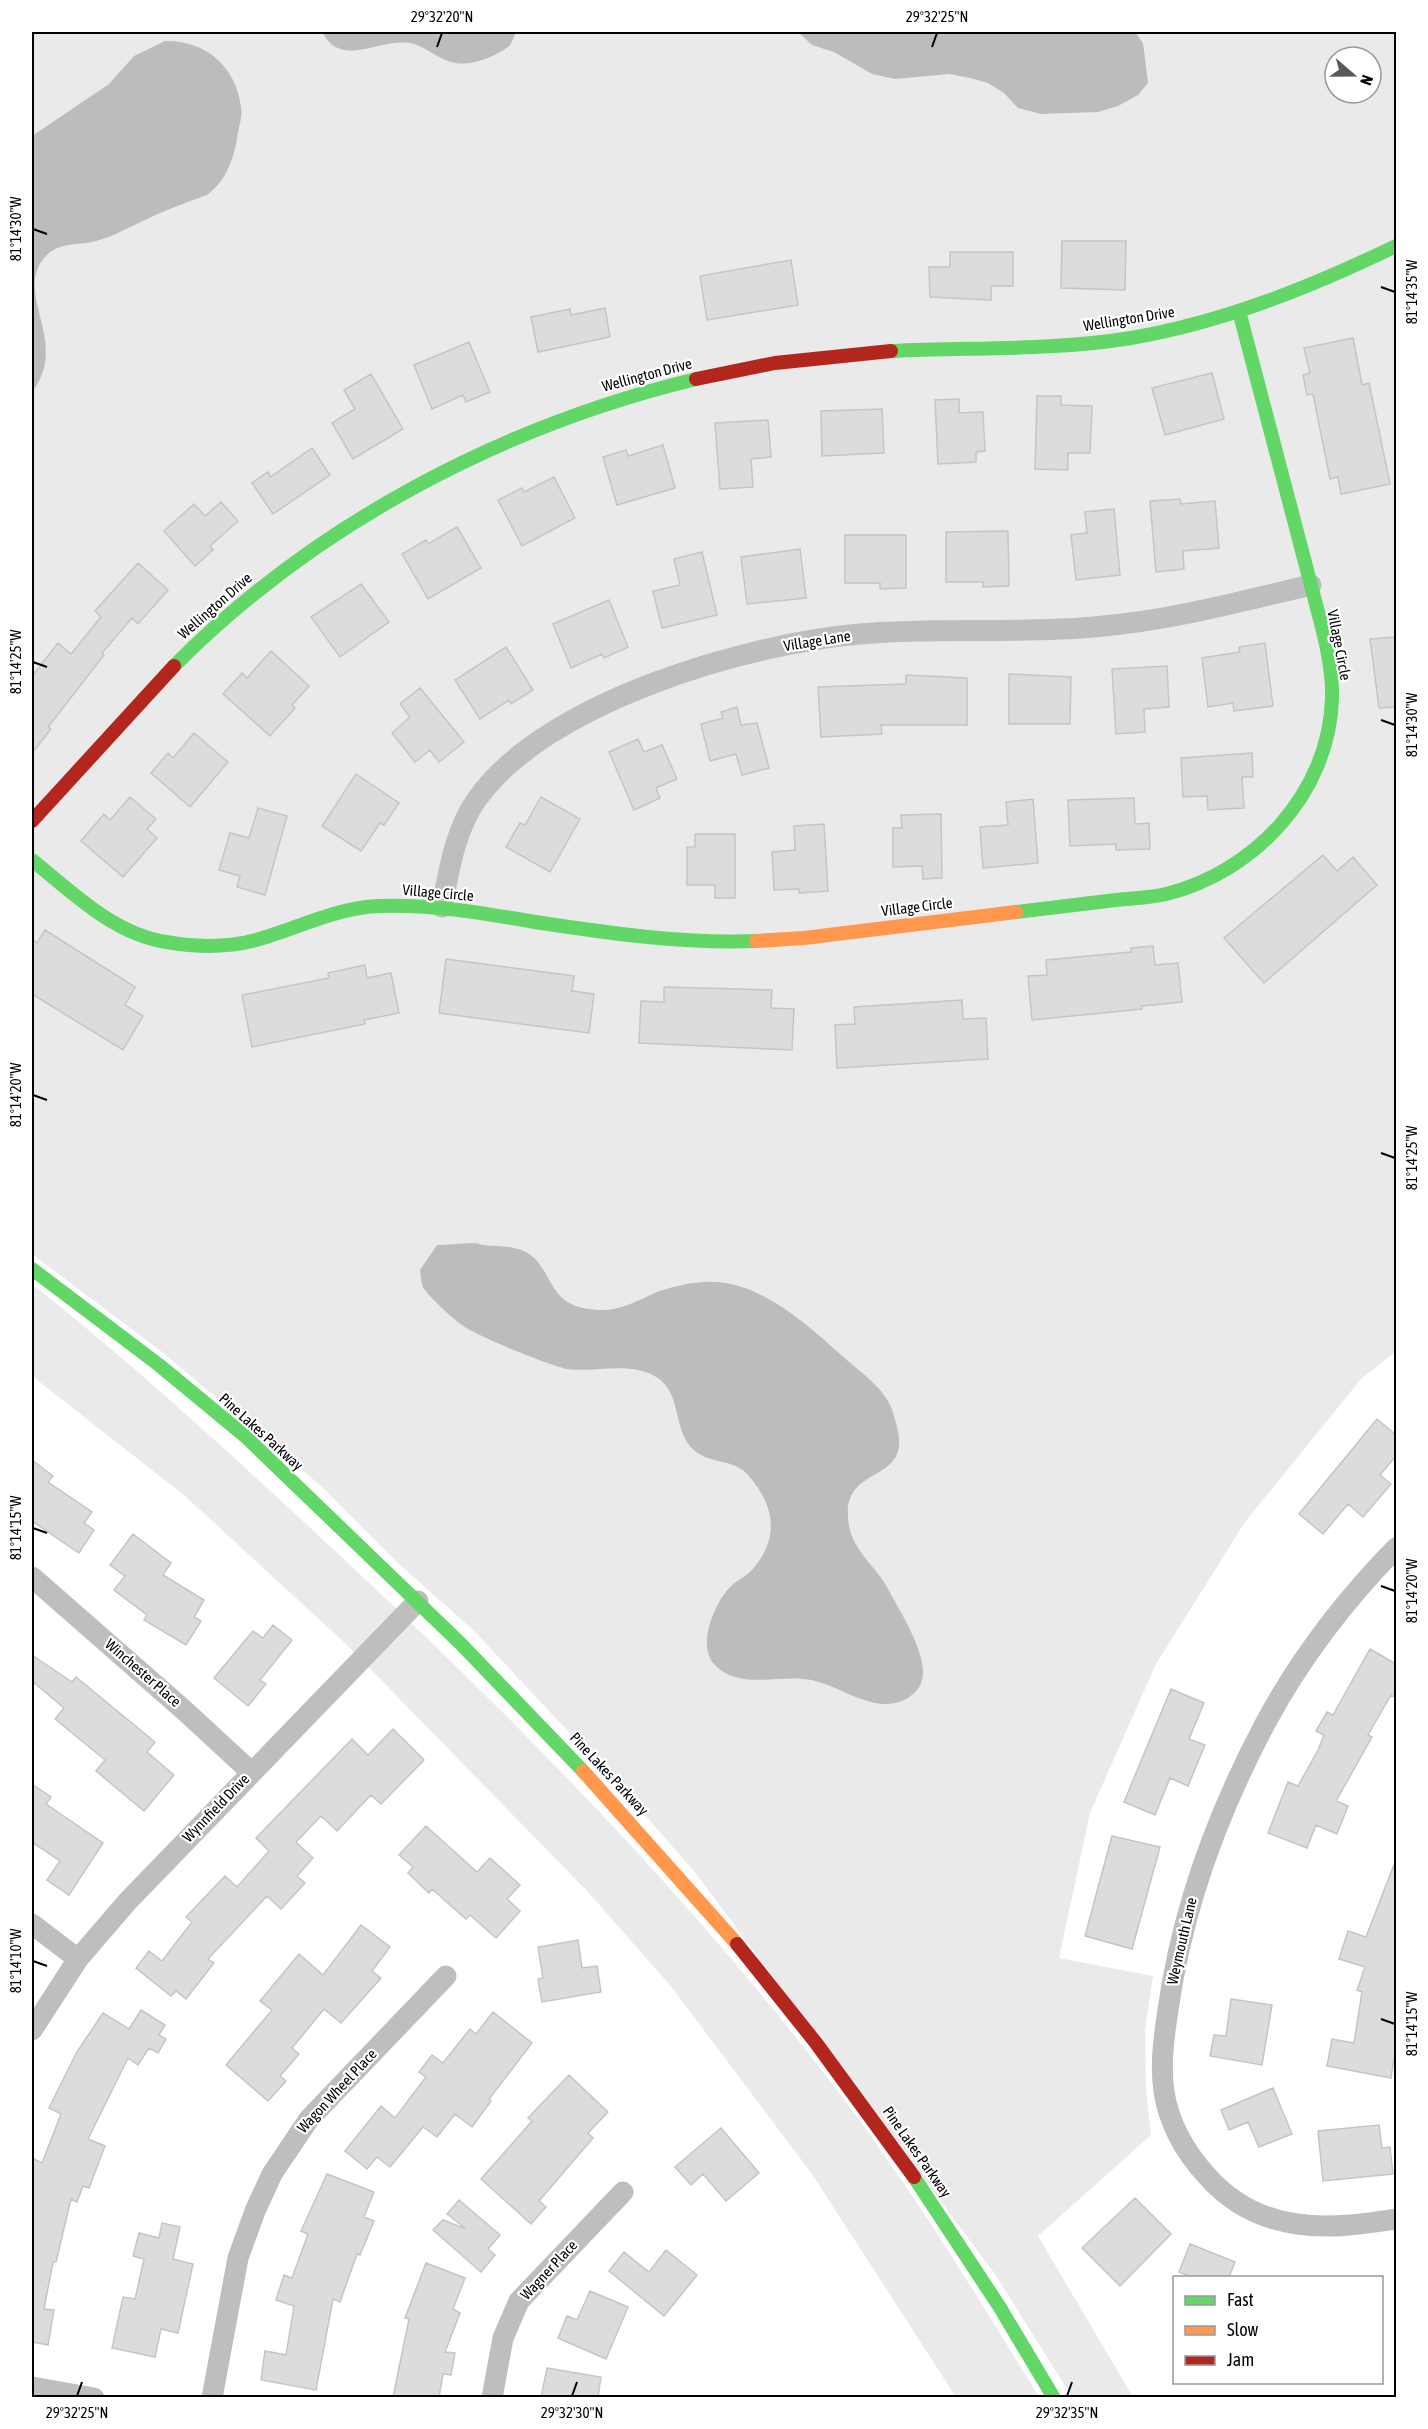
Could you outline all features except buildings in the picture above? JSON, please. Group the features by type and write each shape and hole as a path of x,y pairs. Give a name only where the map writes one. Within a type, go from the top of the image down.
{"street":[{"name":"Wellington Drive","path":"32,821 187,653 264,585 357,521 418,485 451,467 546,423 631,395 791,361 886,351 1091,343 1166,331 1239,311 1320,281 1396,246"},
{"name":"Village Circle","path":"32,860 111,922 148,939 176,945 207,947 236,944 356,908 397,905 442,907 620,935 690,941 752,941 804,938 1166,894 1201,884 1242,862 1270,837 1306,790 1321,757 1330,719 1331,680 1311,585 1239,311"},
{"name":"Village Lane","path":"442,907 453,854 464,821 478,798 499,772 525,749 553,732 609,703 673,677 754,653 821,639 906,631 1041,631 1098,627 1199,612 1311,585"},
{"name":"Pine Lakes Parkway","path":"32,1269 233,1426 418,1601 517,1700 644,1836 783,1998 868,2110 966,2251 1008,2317 1054,2397"},
{"name":"Weymouth Lane","path":"1396,1548 1322,1634 1283,1693 1244,1767 1217,1828 1185,1924 1170,1994 1162,2066 1163,2090 1175,2130 1197,2165 1229,2197 1260,2214 1296,2224 1335,2226 1396,2219"},
{"name":"Winchester Place","path":"32,1577 186,1711 251,1772"},
{"name":"Wynnfield Drive","path":"32,2030 78,1959 126,1902 418,1601"},
{"path":"32,1924 78,1959"},
{"name":"Wagon Wheel Place","path":"212,2397 238,2258 255,2211 276,2167 309,2120 446,1976"},
{"name":"Wagner Place","path":"492,2397 503,2338 519,2301 623,2192"},
{"path":"32,2387 94,2397"}],"shaded area":[{"path":"32,32 1396,32 1396,1351 1361,1379 1245,1522 1156,1664 1090,1813 1059,1958 1153,1976 1145,2031 1146,2088 1151,2135 1038,2236 1133,2397 1072,2397 995,2274 694,1871 615,1781 473,1630 401,1566 321,1486 162,1352 32,1254"},
{"path":"322,32 516,32 511,44 503,51 483,60 462,64 445,60 414,44 401,42 352,51 341,49 331,43"},
{"path":"798,32 1135,32 1143,43 1148,83 1138,95 1118,106 1098,112 1041,114 1018,108 1004,93 988,83 970,78 949,74 895,79 872,74 834,52 812,45"},
{"path":"165,41 193,45 205,51 216,58 233,79 238,92 241,115 230,163 219,184 207,195 166,210 105,238 63,246 48,254 38,268 35,284 46,354 43,373 32,392 32,136 109,84 134,56"},
{"path":"475,1243 524,1251 534,1258 559,1295 581,1308 614,1309 666,1289 704,1282 724,1283 744,1288 764,1296 800,1320 876,1386 892,1409 899,1446 894,1459 862,1483 853,1493 848,1508 850,1530 861,1553 887,1587 919,1651 923,1677 919,1687 912,1695 903,1700 883,1704 863,1700 823,1683 803,1679 744,1679 723,1672 714,1664 707,1646 707,1636 713,1614 724,1594 750,1572 760,1560 770,1536 769,1511 764,1499 743,1470 695,1451 683,1434 671,1394 658,1378 648,1373 625,1368 578,1370 559,1367 485,1337 465,1327 449,1314 423,1287 420,1270 437,1245"},
{"path":"32,1284 185,1414 399,1612 529,1739 655,1872 773,2010 830,2081 886,2157 939,2236 1039,2397 956,2397 812,2174 670,1985 587,1891 346,1644 185,1496 32,1376"}],"traffic: fast":[{"path":"891,351 1071,345 1131,338 1166,331 1233,313 1299,289 1396,246"},
{"path":"1016,912 1154,896 1199,883 1229,867 1257,847 1281,824 1302,796 1317,766 1328,733 1332,699 1330,663 1239,311"},
{"path":"174,666 229,615 288,568 350,525 415,487 483,453 552,424 624,399 696,379"},
{"path":"32,860 78,898 111,921 147,937 177,944 211,946 245,943 346,911 378,906 418,906 457,910 645,937 701,941 756,941"},
{"path":"32,1269 159,1365 245,1436 461,1644 583,1771"},
{"path":"914,2177 999,2306 1054,2398"}],"traffic: slow":[{"path":"756,941 804,938 1016,912"},
{"path":"583,1771 737,1944"}],"traffic: jam":[{"path":"696,379 775,363 891,351"},
{"path":"32,821 174,666"},
{"path":"737,1944 816,2043 914,2177"}]}
